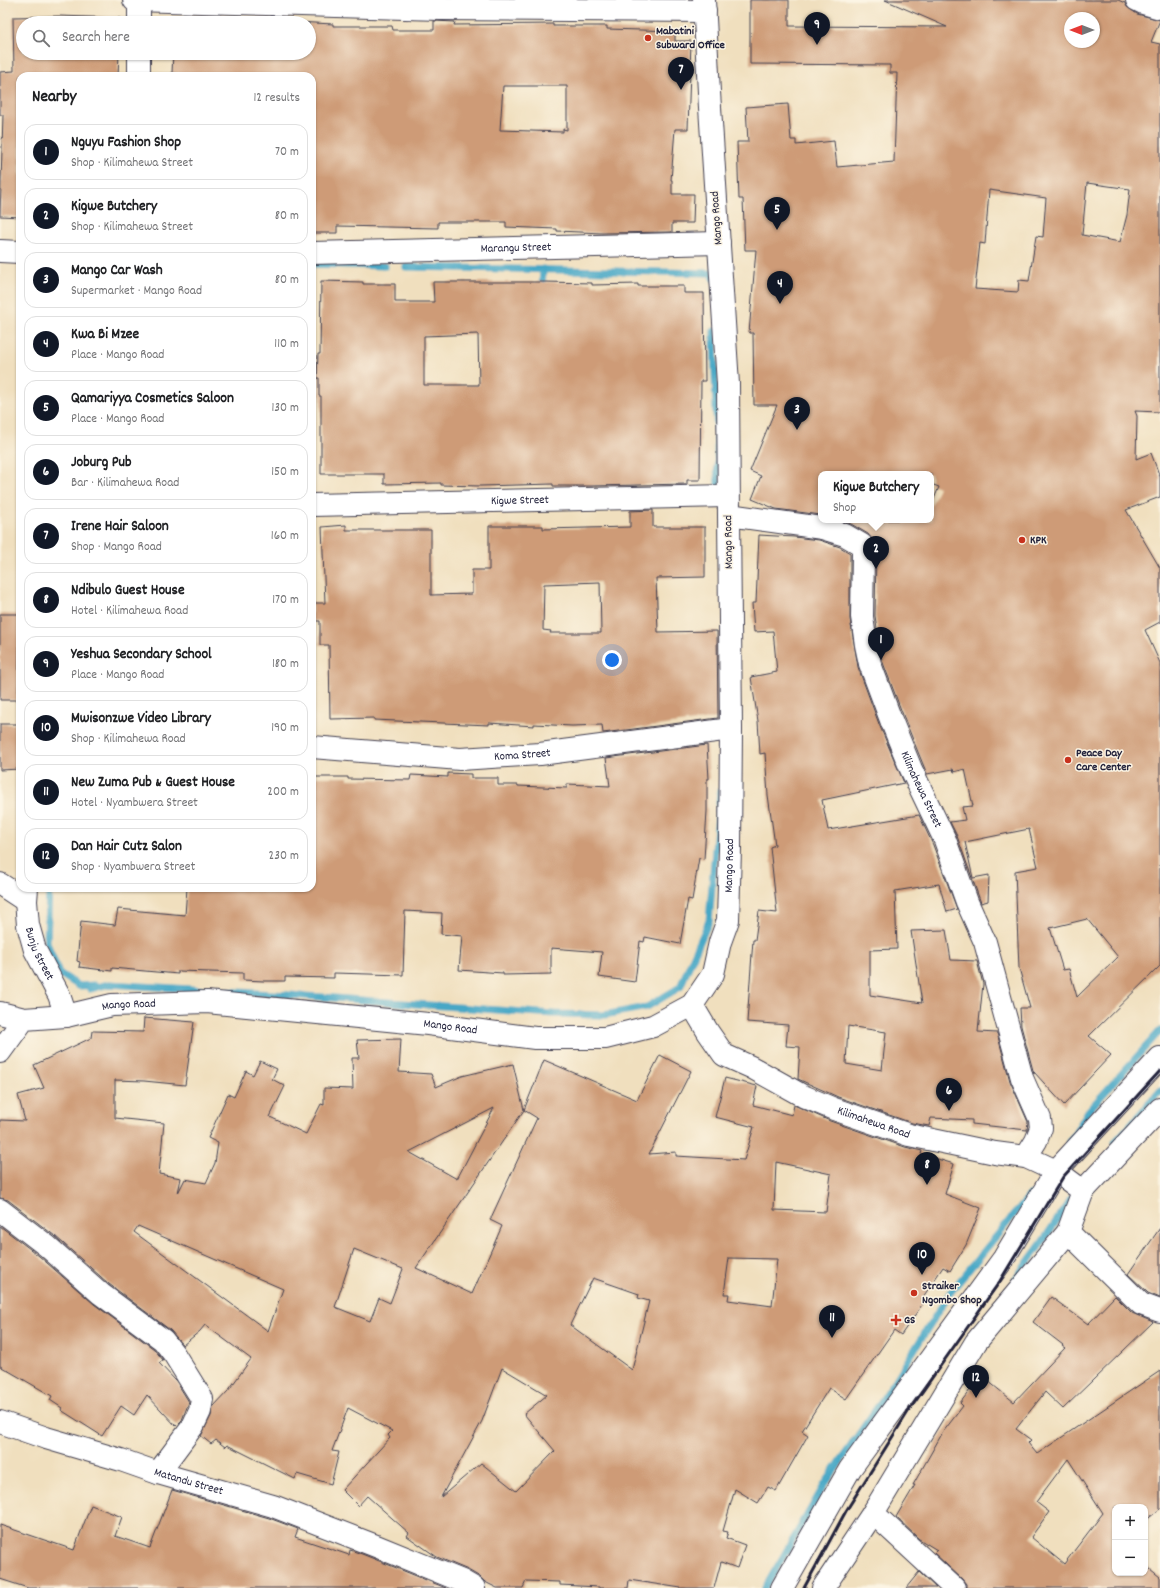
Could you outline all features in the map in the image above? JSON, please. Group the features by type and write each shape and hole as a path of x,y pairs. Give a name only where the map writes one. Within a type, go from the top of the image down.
{"street":[{"path":"134,0 440,9 704,5"},
{"path":"139,0 139,16"},
{"path":"1137,0 1160,8"},
{"name":"Mango Road","path":"0,1013 24,1019 66,1016 112,1005 207,1002 428,1024 535,1038 605,1038 653,1026 692,1005 713,974 720,942 728,920 730,849 731,729 728,384 704,5"},
{"path":"139,60 139,72"},
{"name":"Marangu Street","path":"316,253 719,243"},
{"path":"0,251 16,252"},
{"name":"Kigwe Street","path":"316,505 729,506"},
{"name":"Kilimahewa Street","path":"729,506 822,528 845,535 862,545 862,617 864,638 870,664 911,769 945,840 967,902 984,942 1022,1078 1040,1119 1041,1128 1036,1141 1026,1157"},
{"name":"Koma Street","path":"316,747 460,759 540,754 731,729"},
{"path":"0,884 16,890"},
{"name":"Bunju Street","path":"27,894 28,925 35,950 59,995 66,1016"},
{"name":"Kilimahewa Road","path":"692,1005 724,1055 803,1096 834,1109 909,1135 995,1153 1026,1157 1056,1171 1083,1191"},
{"path":"0,1052 24,1019"},
{"path":"782,1588 850,1469 1004,1258 1056,1171 1160,1058"},
{"path":"824,1588 873,1513 976,1342 1068,1232 1083,1191 1160,1109"},
{"path":"0,1210 47,1246 101,1294 163,1340 174,1354 202,1399 200,1411 193,1426 158,1473"},
{"path":"1068,1232 1141,1304 1160,1312"},
{"name":"Matandu Street","path":"0,1422 158,1473 273,1506 376,1546 474,1588"},
{"path":"873,1513 954,1588"}],"building":[{"path":"750,0 789,0 789,26 947,27 885,0 1118,0 1125,3 1127,7 1137,14 1160,20 1151,42 1160,44 1160,412 1135,411 1137,416 1136,459 1151,453 1160,477 1160,497 1126,510 1160,568 1160,622 1145,630 1160,663 1160,966 1089,1036 1111,1055 1064,1105 1034,1072 1034,1074 1021,1026 1020,1008 1030,1008 1019,968 1015,871 1038,867 1029,829 965,842 973,878 989,875 988,901 981,903 957,836 950,822 965,820 962,807 973,806 965,769 954,772 953,769 927,774 882,660 875,616 876,551 874,543 868,534 848,523 934,523 934,499 939,487 934,485 934,471 818,471 818,515 776,509 752,499 761,476 750,471 777,405 754,405 753,333 749,333 756,250 745,250 743,199 739,199 737,142 748,142 746,107 788,104 791,140 796,140 796,145 834,141 837,167 894,162 897,73 890,73 890,65 750,64","holes":["1087,183 1130,189 1127,215 1120,242 1082,235","989,190 1046,198 1043,237 1036,236 1029,281 1019,280 1018,292 975,289 980,243 985,244","1087,919 1118,957 1077,997 1069,969 1063,970 1050,928"]},
{"path":"13,17 16,17 16,60 119,60 118,72 16,72 16,217 0,216 3,115 0,115 0,72 14,71"},
{"path":"434,21 455,22 454,25 553,24 553,26 607,26 607,29 675,31 675,41 691,41 688,129 675,129 671,180 672,194 694,194 693,223 672,223 672,232 602,233 506,227 506,222 438,222 438,228 337,226 337,233 316,233 316,72 172,72 173,60 316,60 316,23 333,24 333,26 392,26 393,30 434,30","holes":["503,86 567,86 567,130 563,129 563,132 500,130"]},
{"path":"321,281 363,282 363,284 395,284 395,302 434,302 433,282 545,282 592,283 592,285 638,284 638,286 684,286 684,293 704,293 705,381 701,381 700,480 687,480 687,484 553,486 553,484 480,486 441,485 441,483 384,484 384,474 321,474 321,396 319,396 319,378 317,378 318,354 320,354","holes":["478,334 479,385 424,385 424,336"]},
{"path":"653,510 653,527 705,527 705,577 656,578 658,632 717,631 718,718 603,733 602,725 572,726 534,724 534,726 489,723 489,725 374,720 374,718 330,719 329,645 320,645 320,621 316,621 316,603 325,603 322,527 346,525 346,530 431,530 431,595 472,594 472,570 489,570 489,526 543,526 543,529 630,527 630,511","holes":["600,582 601,633 550,633 551,631 543,630 544,584"]},
{"path":"759,535 819,540 840,547 850,553 850,619 858,667 879,724 904,783 822,800 828,830 919,815 933,845 957,909 947,912 939,884 895,891 897,949 870,950 870,995 922,1003 911,931 946,930 951,960 977,961 983,984 978,1032 997,1033 1010,1081 1028,1122 1027,1130 972,1124 972,1120 931,1118 929,1126 912,1123 838,1097 798,1079 800,1047 786,1046 788,1025 747,1022 753,940 755,940 759,911 777,913 770,847 775,845 768,795 765,753 760,754 758,721 751,677 777,672 773,631 754,632 752,603 756,603","holes":["848,1026 886,1032 882,1070 846,1064"]},
{"path":"0,614 16,614 16,700 0,700"},
{"path":"0,724 16,724 16,769 0,770"},
{"path":"707,745 709,779 707,779 704,859 699,858 692,900 688,899 680,944 645,937 644,942 640,941 635,982 599,977 602,952 551,948 551,974 503,975 503,973 459,970 462,936 441,934 442,913 405,911 403,975 334,973 334,978 285,977 285,981 264,981 243,980 243,973 178,971 178,974 112,968 112,971 79,967 80,962 77,961 81,921 115,925 118,909 185,915 187,892 316,892 316,777 410,780 411,775 448,777 448,773 471,774 471,778 498,778 498,785 567,788 567,784 610,786 606,758"},
{"path":"144,1018 194,1022 185,1085 115,1080 115,1118 164,1123 159,1174 181,1178 178,1193 185,1179 206,1183 215,1163 218,1143 208,1138 228,1094 234,1097 246,1071 253,1075 260,1061 277,1069 272,1079 285,1086 270,1117 306,1134 321,1104 324,1105 324,1088 353,1089 352,1058 359,1058 357,1040 401,1039 399,1072 431,1074 436,1087 462,1076 513,1064 524,1110 544,1060 637,1100 660,1055 691,1071 649,1154 676,1152 676,1156 744,1160 754,1127 715,1117 725,1078 757,1086 753,1105 792,1115 794,1105 830,1121 905,1147 922,1151 921,1154 954,1164 945,1194 981,1208 966,1245 950,1271 943,1267 921,1300 924,1302 901,1335 894,1330 846,1399 829,1388 802,1431 808,1435 776,1491 768,1487 758,1503 735,1489 723,1531 728,1532 726,1538 745,1545 737,1568 721,1562 714,1588 681,1588 629,1580 628,1588 599,1588 560,1585 560,1582 526,1581 523,1588 497,1588 485,1582 480,1577 468,1570 437,1557 407,1536 409,1533 367,1496 358,1506 342,1490 390,1438 388,1435 392,1431 348,1408 332,1451 339,1452 331,1484 297,1474 295,1479 227,1445 225,1447 216,1440 211,1444 201,1436 211,1416 213,1407 228,1391 251,1359 205,1325 183,1345 170,1330 109,1284 55,1236 8,1200 0,1198 0,1120 25,1121 18,1095 44,1088 34,1065 91,1038 92,1031 143,1032","holes":["494,1108 457,1179 409,1152","524,1110 537,1118 490,1220 502,1226 472,1294 416,1268","776,1162 831,1174 826,1212 774,1210","138,1226 283,1289 268,1331 134,1232","354,1249 403,1269 390,1303 379,1298 370,1321 335,1307","729,1258 777,1259 772,1306 728,1300 729,1294 724,1294","593,1278 639,1294 638,1298 649,1301 632,1370 570,1325","502,1368 547,1395 524,1414 555,1451 516,1491 481,1463 441,1497 482,1421"]},
{"path":"0,1226 39,1256 94,1304 154,1349 163,1360 159,1363 176,1381 189,1402 182,1420 176,1426 147,1395 134,1415 121,1406 102,1436 61,1410 62,1408 50,1400 52,1396 0,1366"},
{"path":"1160,1228 1160,1298 1148,1293 1128,1274"},
{"path":"1115,1296 1132,1313 1153,1322 1063,1409 1045,1392 1016,1429 1031,1440 1028,1443 1037,1454 1160,1371 1160,1509 1148,1519 1148,1504 1112,1504 1112,1576 1148,1576 1148,1567 1160,1577 1160,1588 966,1588 966,1584 962,1579 934,1553 937,1550 919,1539 896,1517 943,1432 963,1406 960,1403 974,1385 980,1390 988,1381 1014,1402 1065,1348 1033,1322 1051,1297 1088,1324","holes":["1068,1459 1103,1513 1064,1564 1031,1537 1049,1512 1036,1502"]},
{"path":"172,1490 269,1518 298,1529 295,1537 349,1555 350,1550 362,1554 446,1588 28,1588 0,1579 0,1525 74,1550 91,1505 122,1517 115,1536 150,1548"},
{"path":"919,1572 936,1588 906,1588"}],"waterway":[{"path":"316,264 385,266"},
{"path":"406,267 713,273 713,278"},
{"path":"542,290 543,269"},
{"path":"714,331 718,484"},
{"path":"90,989 109,984 321,997 553,1014 604,1015 647,1007 680,987 709,921 720,792"},
{"path":"49,892 47,943 59,973 79,986 95,985"},
{"path":"1069,1144 1088,1111 1160,1031"},
{"path":"1115,1142 1160,1091"},
{"path":"765,1588 825,1484 895,1381 949,1294 1030,1195"},
{"path":"1016,1278 1071,1199"}],"railway":[{"path":"804,1588 846,1511 908,1412 1000,1281 1063,1177 1160,1071"}],"place":[{"name":"Mabatini Subward Office","path":"648,38"},
{"name":"Yeshua Secondary School","path":"817,45"},
{"name":"Irene Hair Saloon","path":"681,90"},
{"name":"Qamariyya Cosmetics Saloon","path":"777,230"},
{"name":"Kwa Bi Mzee","path":"780,304"},
{"name":"Mango Car Wash","path":"797,430"},
{"name":"KPK","path":"1022,540"},
{"name":"Kigwe Butchery","path":"876,569"},
{"name":"Nguyu Fashion Shop","path":"881,660"},
{"name":"Peace Day Care Center","path":"1068,760"},
{"name":"Joburg Pub","path":"949,1111"},
{"name":"Ndibulo Guest House","path":"927,1185"},
{"name":"Mwisonzwe Video Library","path":"922,1275"},
{"name":"Straiker Ngombo Shop","path":"914,1293"},
{"name":"GS","path":"896,1320"},
{"name":"New Zuma Pub & Guest House","path":"832,1338"},
{"name":"Dan Hair Cutz Salon","path":"976,1398"}]}
